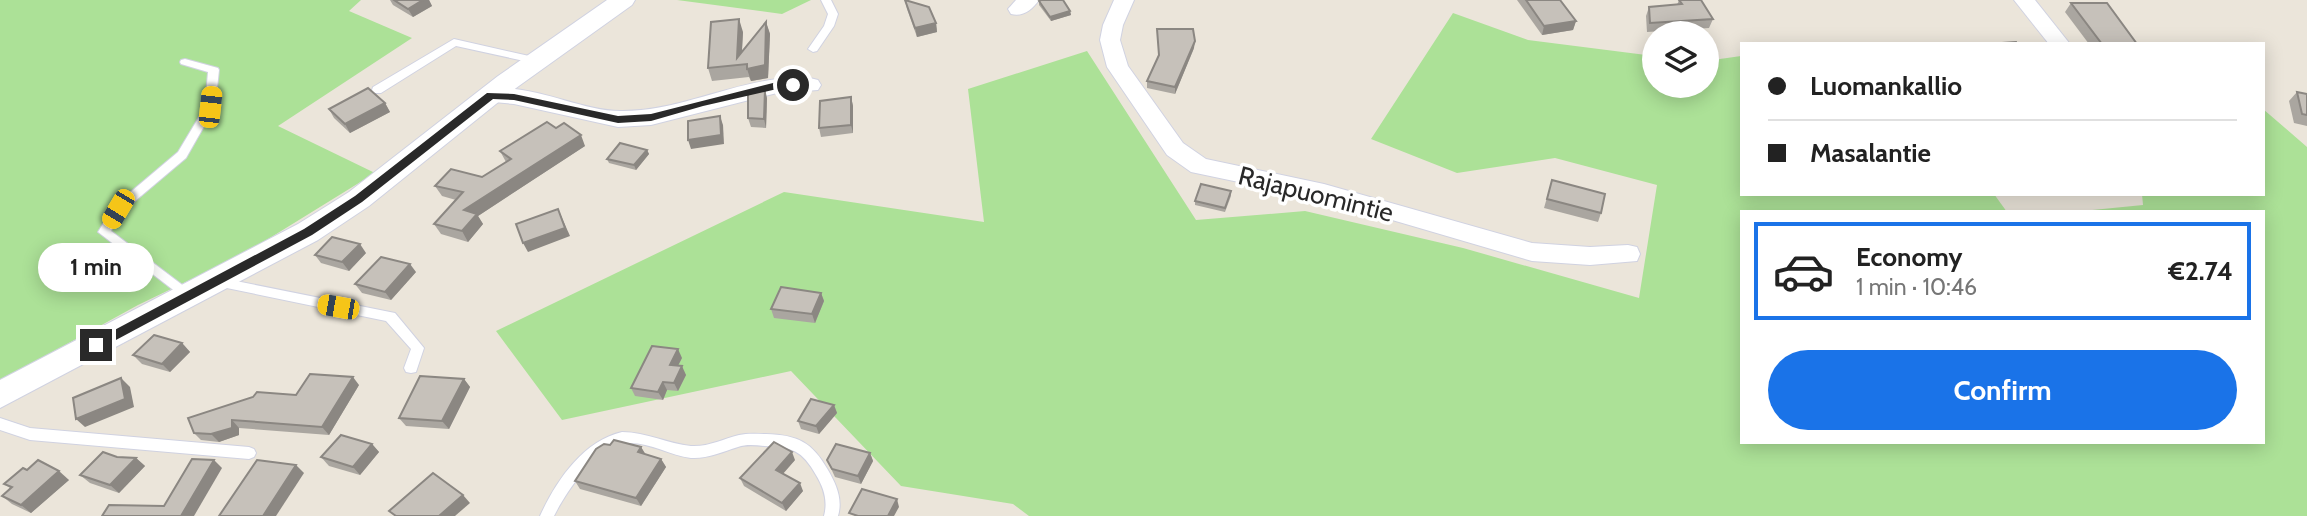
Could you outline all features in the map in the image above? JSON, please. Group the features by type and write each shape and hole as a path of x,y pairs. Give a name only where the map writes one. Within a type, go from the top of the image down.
{"street":[{"path":"0,395 308,232 359,199 491,96 623,0"},
{"name":"Rajapuomintie","path":"1124,0 1113,25 1110,40 1118,67 1175,149 1199,166 1324,192 1532,252 1590,256 1628,254"},
{"path":"2024,0 2058,42"},
{"path":"491,96 514,97 618,120 651,117 777,86 810,85"}],"lane":[{"path":"813,48 829,26 833,14 826,0"},
{"path":"377,90 454,42 538,61"},
{"path":"185,62 214,70 210,107 182,155 118,209 104,232 189,296"},
{"path":"216,282 390,317 418,348 411,368"},
{"path":"0,424 30,434 249,453"},
{"path":"547,516 573,475 597,450 612,440 624,438 657,444 672,450 696,452 718,449 742,440 783,440 799,443 815,459 827,482 835,507 831,516"}],"green space":[{"path":"0,0 361,0 349,11 412,38 278,126 375,173 244,254 138,305 0,381"},
{"path":"677,0 811,0 782,14"},
{"path":"1453,13 1528,40 1642,54 1642,98 1719,98 1719,59 1740,56 1740,196 1995,196 2006,210 1740,210 1740,444 2265,444 2265,210 2092,210 2143,205 2142,196 2265,196 2265,111 2307,147 2307,516 1029,516 1013,504 901,486 791,371 562,420 496,331 784,192 984,222 968,89 1087,51 1196,220 1305,211 1463,248 1639,298 1657,185 1555,158 1457,173 1371,139"}],"building":[{"path":"394,0 423,0 408,9"},
{"path":"905,0 929,7 936,23 915,28"},
{"path":"1063,0 1070,11 1050,17 1039,1"},
{"path":"1526,0 1560,0 1576,21 1544,26"},
{"path":"1679,0 1701,0 1713,19 1650,21 1649,7 1682,4"},
{"path":"2071,3 2107,3 2136,42 2100,42"},
{"path":"739,19 737,58 766,22 765,65 747,69 747,64 708,68 711,22"},
{"path":"1157,29 1193,29 1195,41 1175,87 1147,81 1159,55"},
{"path":"368,88 385,103 345,124 329,109"},
{"path":"765,89 764,119 748,118 748,93"},
{"path":"2297,92 2307,94 2307,115 2302,114"},
{"path":"851,97 851,125 819,128 820,101"},
{"path":"720,116 721,135 688,140 688,121"},
{"path":"547,122 556,128 564,123 581,135 464,210 477,214 462,231 434,224 463,192 435,186 451,169 482,177 511,159 500,151"},
{"path":"620,143 647,150 634,165 607,159"},
{"path":"1552,180 1605,194 1601,213 1547,199"},
{"path":"1201,184 1231,191 1225,208 1195,201"},
{"path":"558,209 565,228 523,243 516,224"},
{"path":"332,237 360,244 342,262 315,255"},
{"path":"381,257 410,264 385,292 355,284"},
{"path":"781,287 821,293 812,314 771,309"},
{"path":"154,335 182,343 162,364 133,355"},
{"path":"652,346 678,349 670,365 682,366 674,383 663,382 658,392 631,388"},
{"path":"310,374 353,377 322,427 232,420 232,428 211,434 194,433 188,418 253,397 257,392 296,395"},
{"path":"420,376 464,379 442,421 399,418"},
{"path":"121,378 125,399 76,419 73,398"},
{"path":"811,399 834,405 816,426 798,421"},
{"path":"341,435 372,444 353,467 321,457"},
{"path":"614,440 641,447 638,452 661,459 636,498 575,481 596,449 604,444 610,445"},
{"path":"774,442 792,452 776,470 800,483 782,503 740,478"},
{"path":"836,444 870,453 858,476 832,469 827,460"},
{"path":"103,452 117,457 136,458 110,485 80,475"},
{"path":"192,459 214,460 181,516 102,516 109,505 164,506"},
{"path":"38,460 59,471 21,505 2,496 12,487 4,484 23,468 27,470"},
{"path":"257,460 296,465 263,516 219,516"},
{"path":"433,473 463,495 439,516 396,516 389,511"},
{"path":"862,489 897,499 888,516 858,516 849,513"}],"route":[{"path":"96,345 308,232 359,199 491,96 514,97 618,120 651,117 702,102 793,85"}]}
